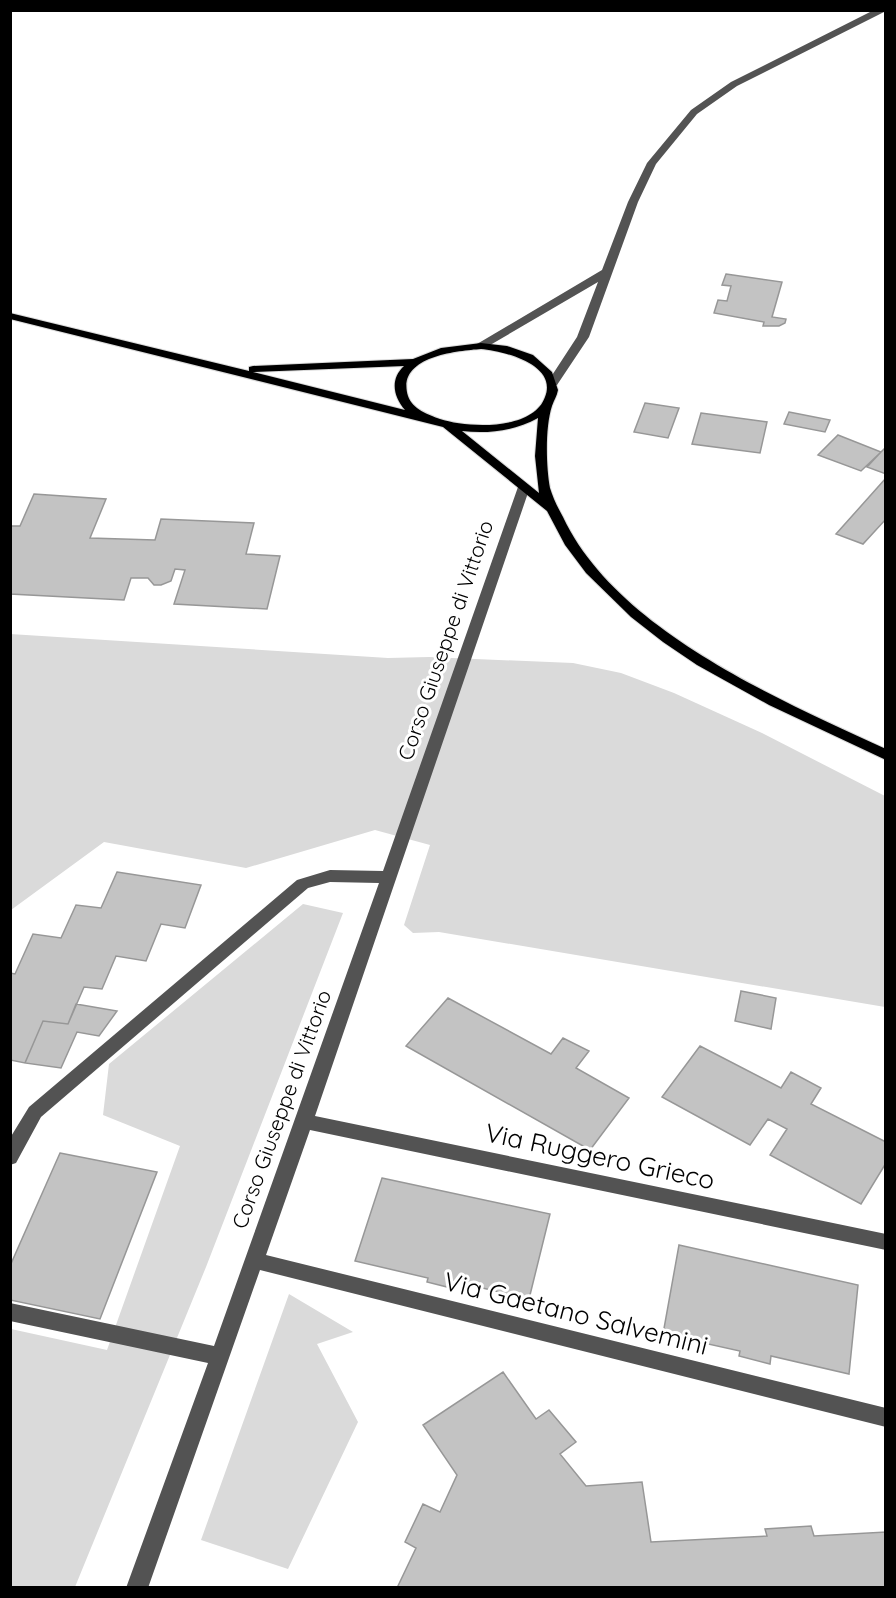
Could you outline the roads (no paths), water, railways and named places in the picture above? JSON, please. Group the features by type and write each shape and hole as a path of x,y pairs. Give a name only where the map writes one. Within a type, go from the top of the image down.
{"main road":[{"path":"10,316 234,370 425,418 448,426 494,428 525,419 546,405"},
{"path":"425,418 410,408 402,397 400,384 404,373 414,362 433,353 456,347 481,346 521,354 536,362 547,372 553,383 552,394 546,405 540,450 544,489 564,536 582,561 628,609 687,654 792,711 885,755"},
{"path":"234,370 414,362"},
{"path":"448,426 553,510"}],"street":[{"path":"553,383 583,337 633,202 652,163 694,112 734,84 882,10"},
{"path":"481,346 607,272"},
{"name":"Corso Giuseppe di Vittorio","path":"137,1587 304,1120 524,487"},
{"path":"10,1158 35,1112 303,884 330,876 388,877"},
{"name":"Via Ruggero Grieco","path":"304,1120 885,1242"},
{"name":"Via Gaetano Salvemini","path":"253,1260 885,1418"},
{"path":"10,1312 219,1356"}]}
